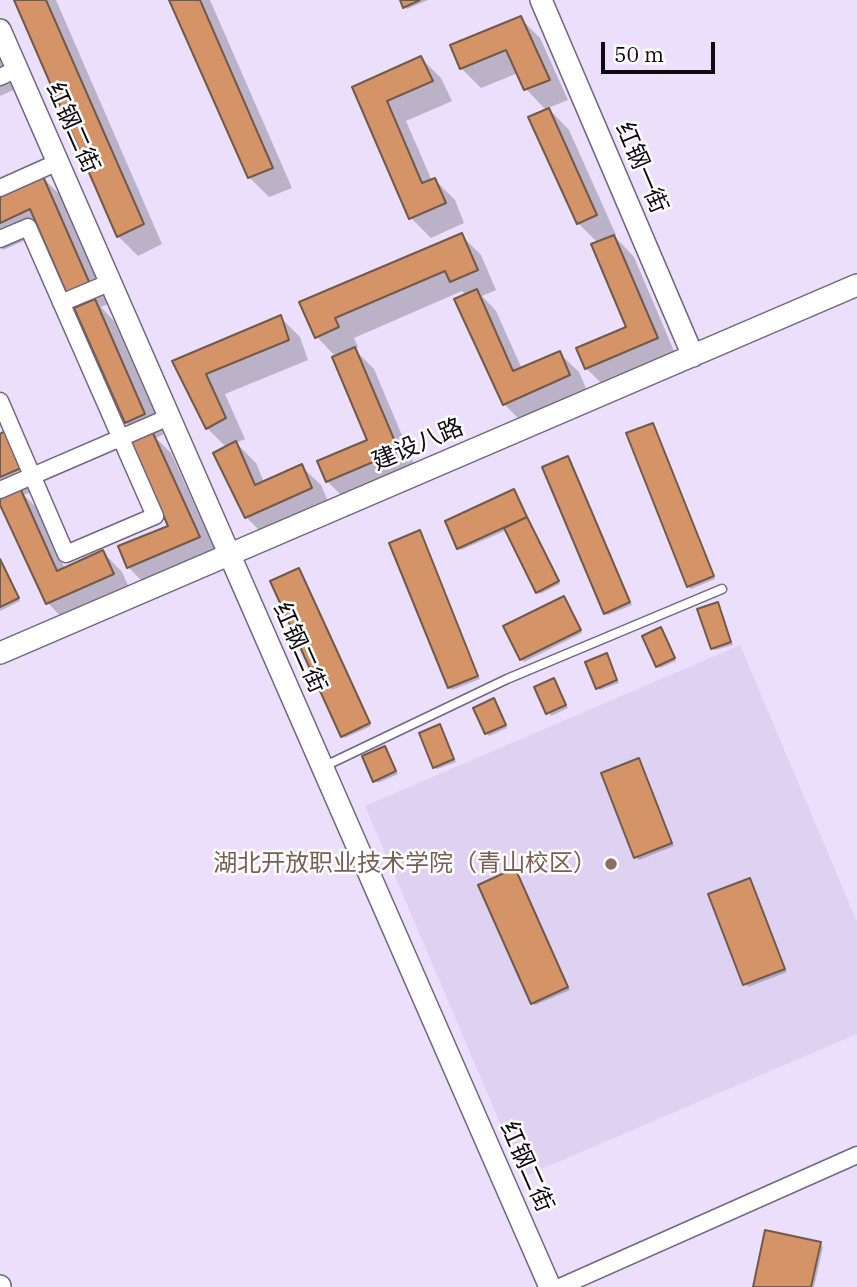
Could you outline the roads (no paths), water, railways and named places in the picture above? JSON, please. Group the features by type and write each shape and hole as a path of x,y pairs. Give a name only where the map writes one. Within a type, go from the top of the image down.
{"street":[{"name":"红钢一街","path":"541,0 693,356"},
{"name":"红钢二街","path":"0,30 9,73 58,162 550,1287"},
{"path":"0,188 58,162"},
{"path":"0,239 28,226 155,516 66,554 2,412"},
{"path":"61,303 111,282"},
{"name":"建设八路","path":"0,653 857,285"},
{"path":"0,490 169,417"},
{"path":"560,1287 857,1155"}],"lane":[{"path":"323,768 507,679 722,589"}],"place":[{"name":"湖北开放职业技术学院（青山校区）","path":"611,864"}]}
